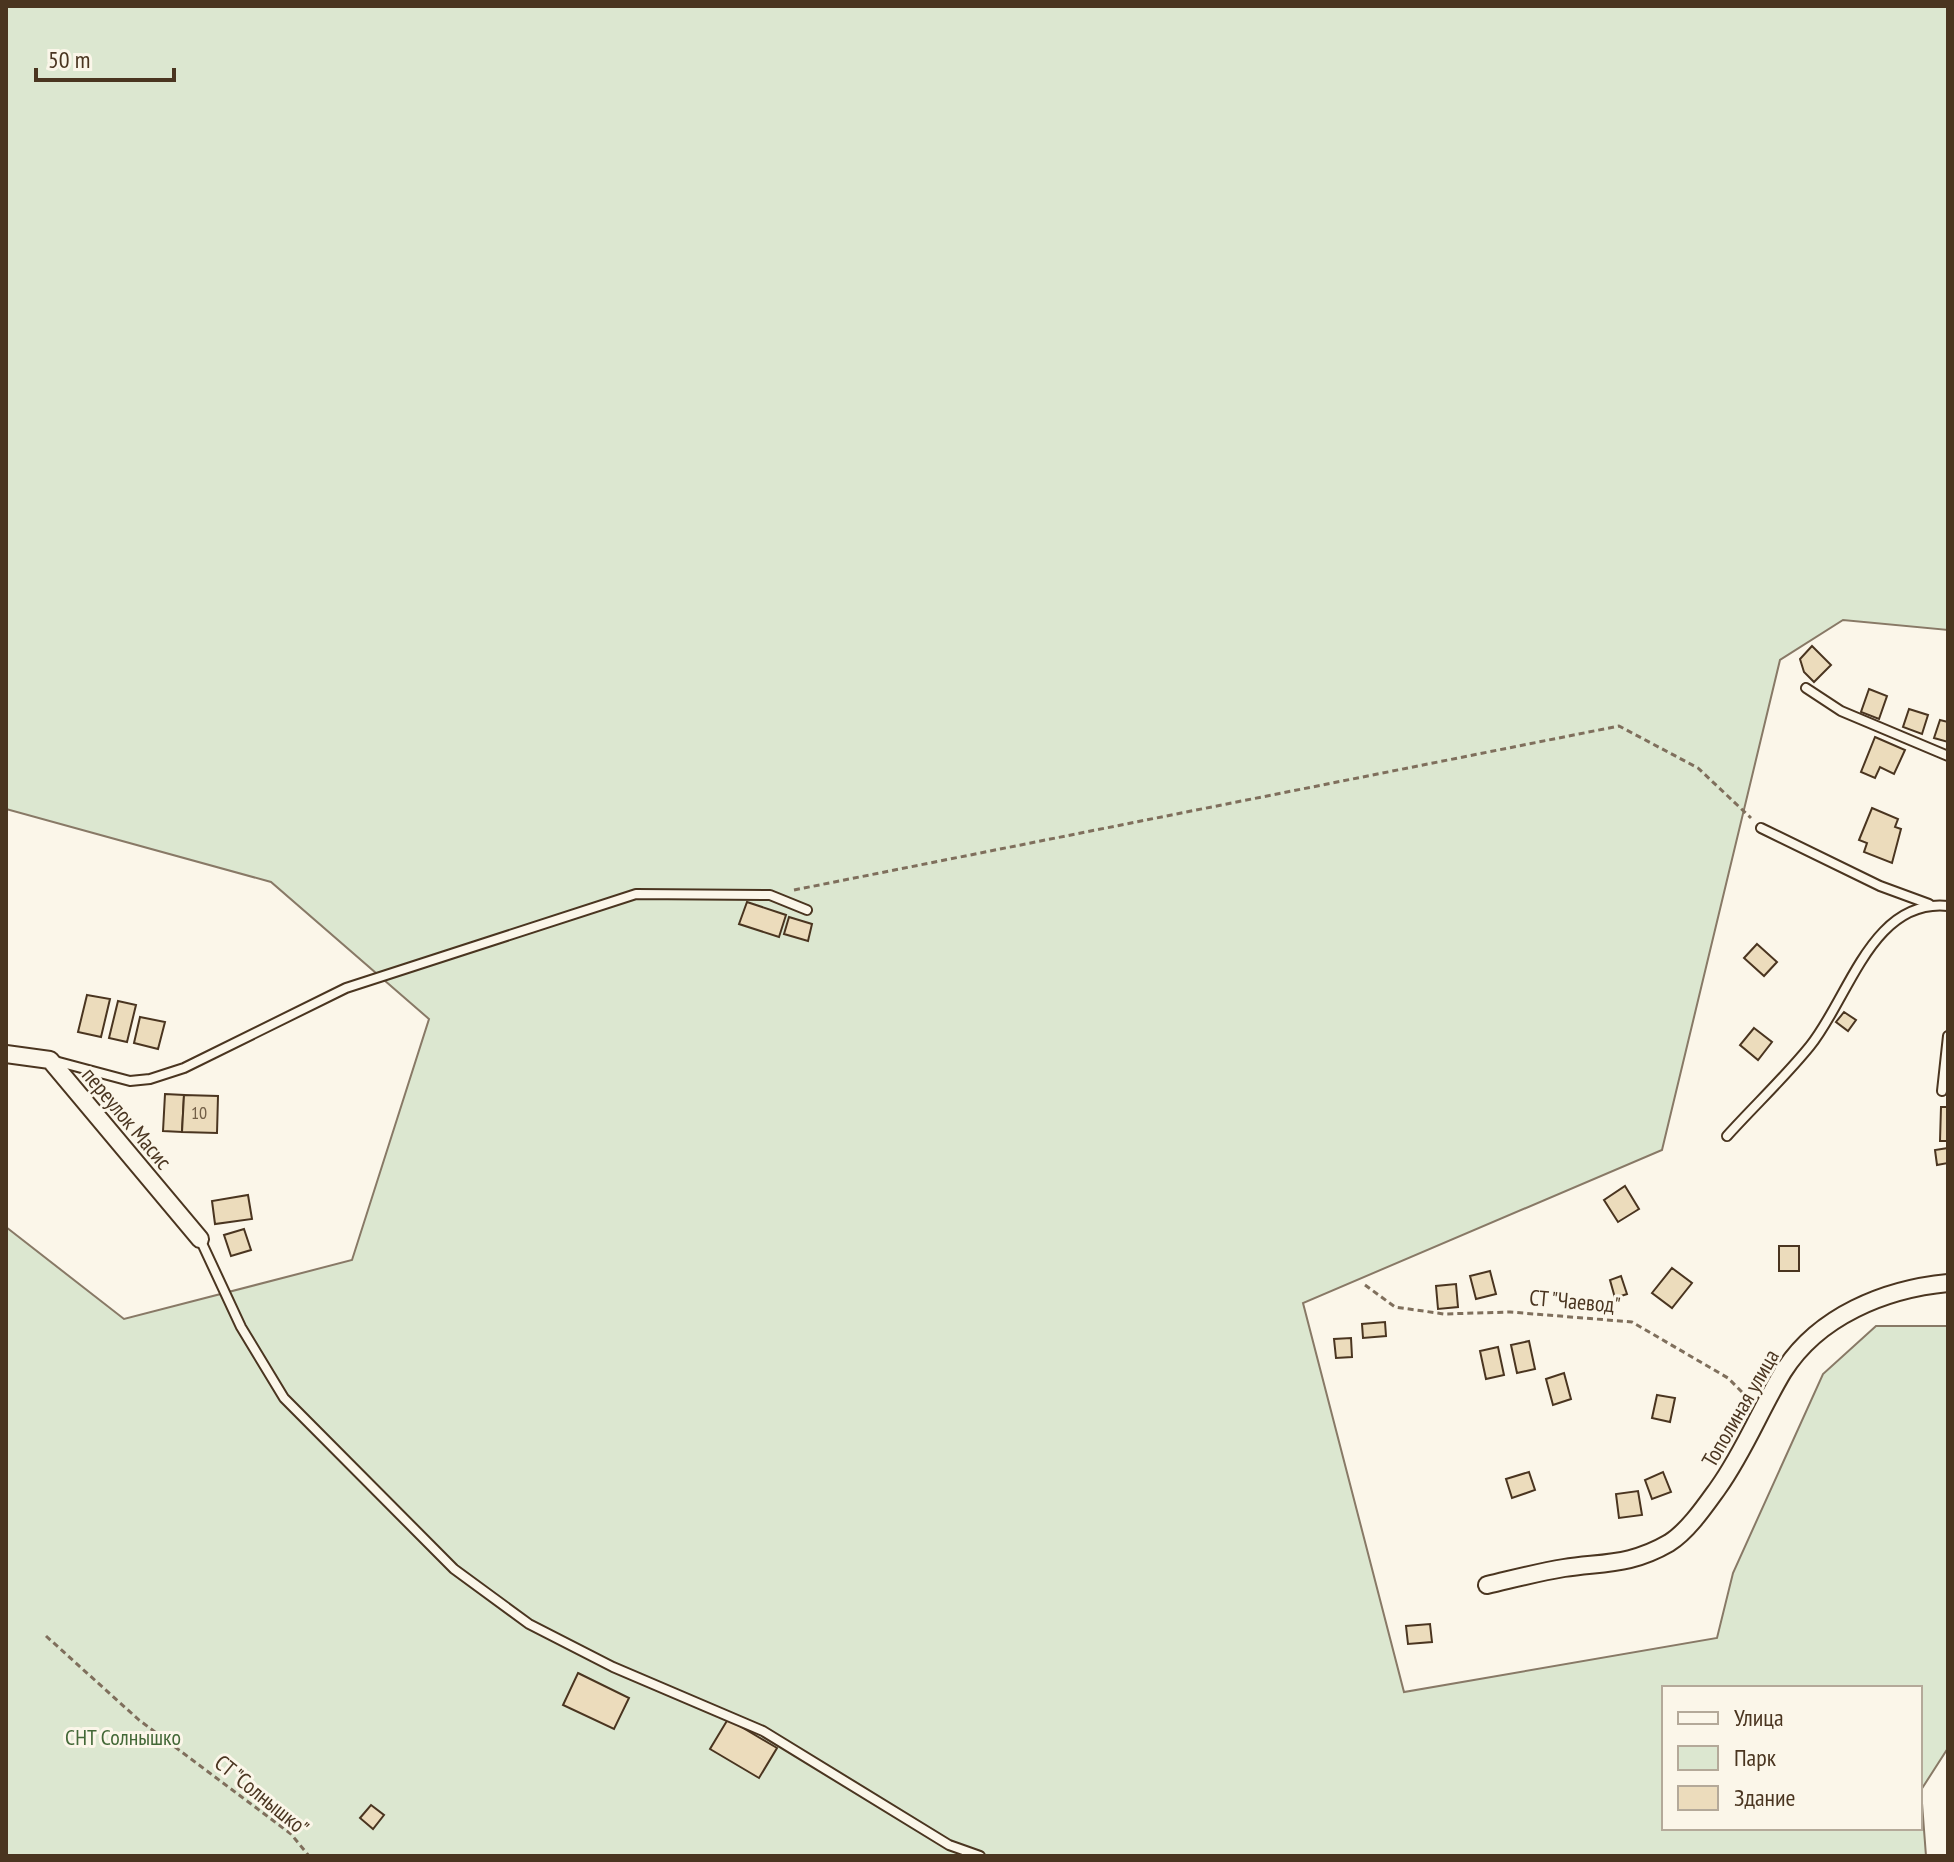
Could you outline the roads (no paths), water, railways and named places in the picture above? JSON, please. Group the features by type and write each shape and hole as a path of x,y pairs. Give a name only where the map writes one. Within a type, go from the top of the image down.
{"street":[{"name":"переулок Масис","path":"6,1054 50,1060 200,1239"},
{"name":"Тополиная улица","path":"1487,1585 1563,1568 1632,1562 1672,1541 1707,1504 1743,1454 1763,1407 1806,1342 1866,1301 1911,1286 1948,1283"}],"lane":[{"path":"1806,688 1841,711 1948,756"},
{"path":"1761,828 1880,886 1929,904 1948,906"},
{"path":"50,1060 130,1081 150,1079 184,1068 346,988 636,894 770,895 807,910"},
{"path":"1727,1136 1812,1044 1854,973 1891,923 1929,904"},
{"path":"1942,1091 1948,1036"},
{"path":"200,1239 241,1327 284,1398 454,1569 529,1624 613,1667 763,1731 949,1845 980,1856"}],"park label":[{"name":"СНТ Солнышко","path":"123,1737"}]}
